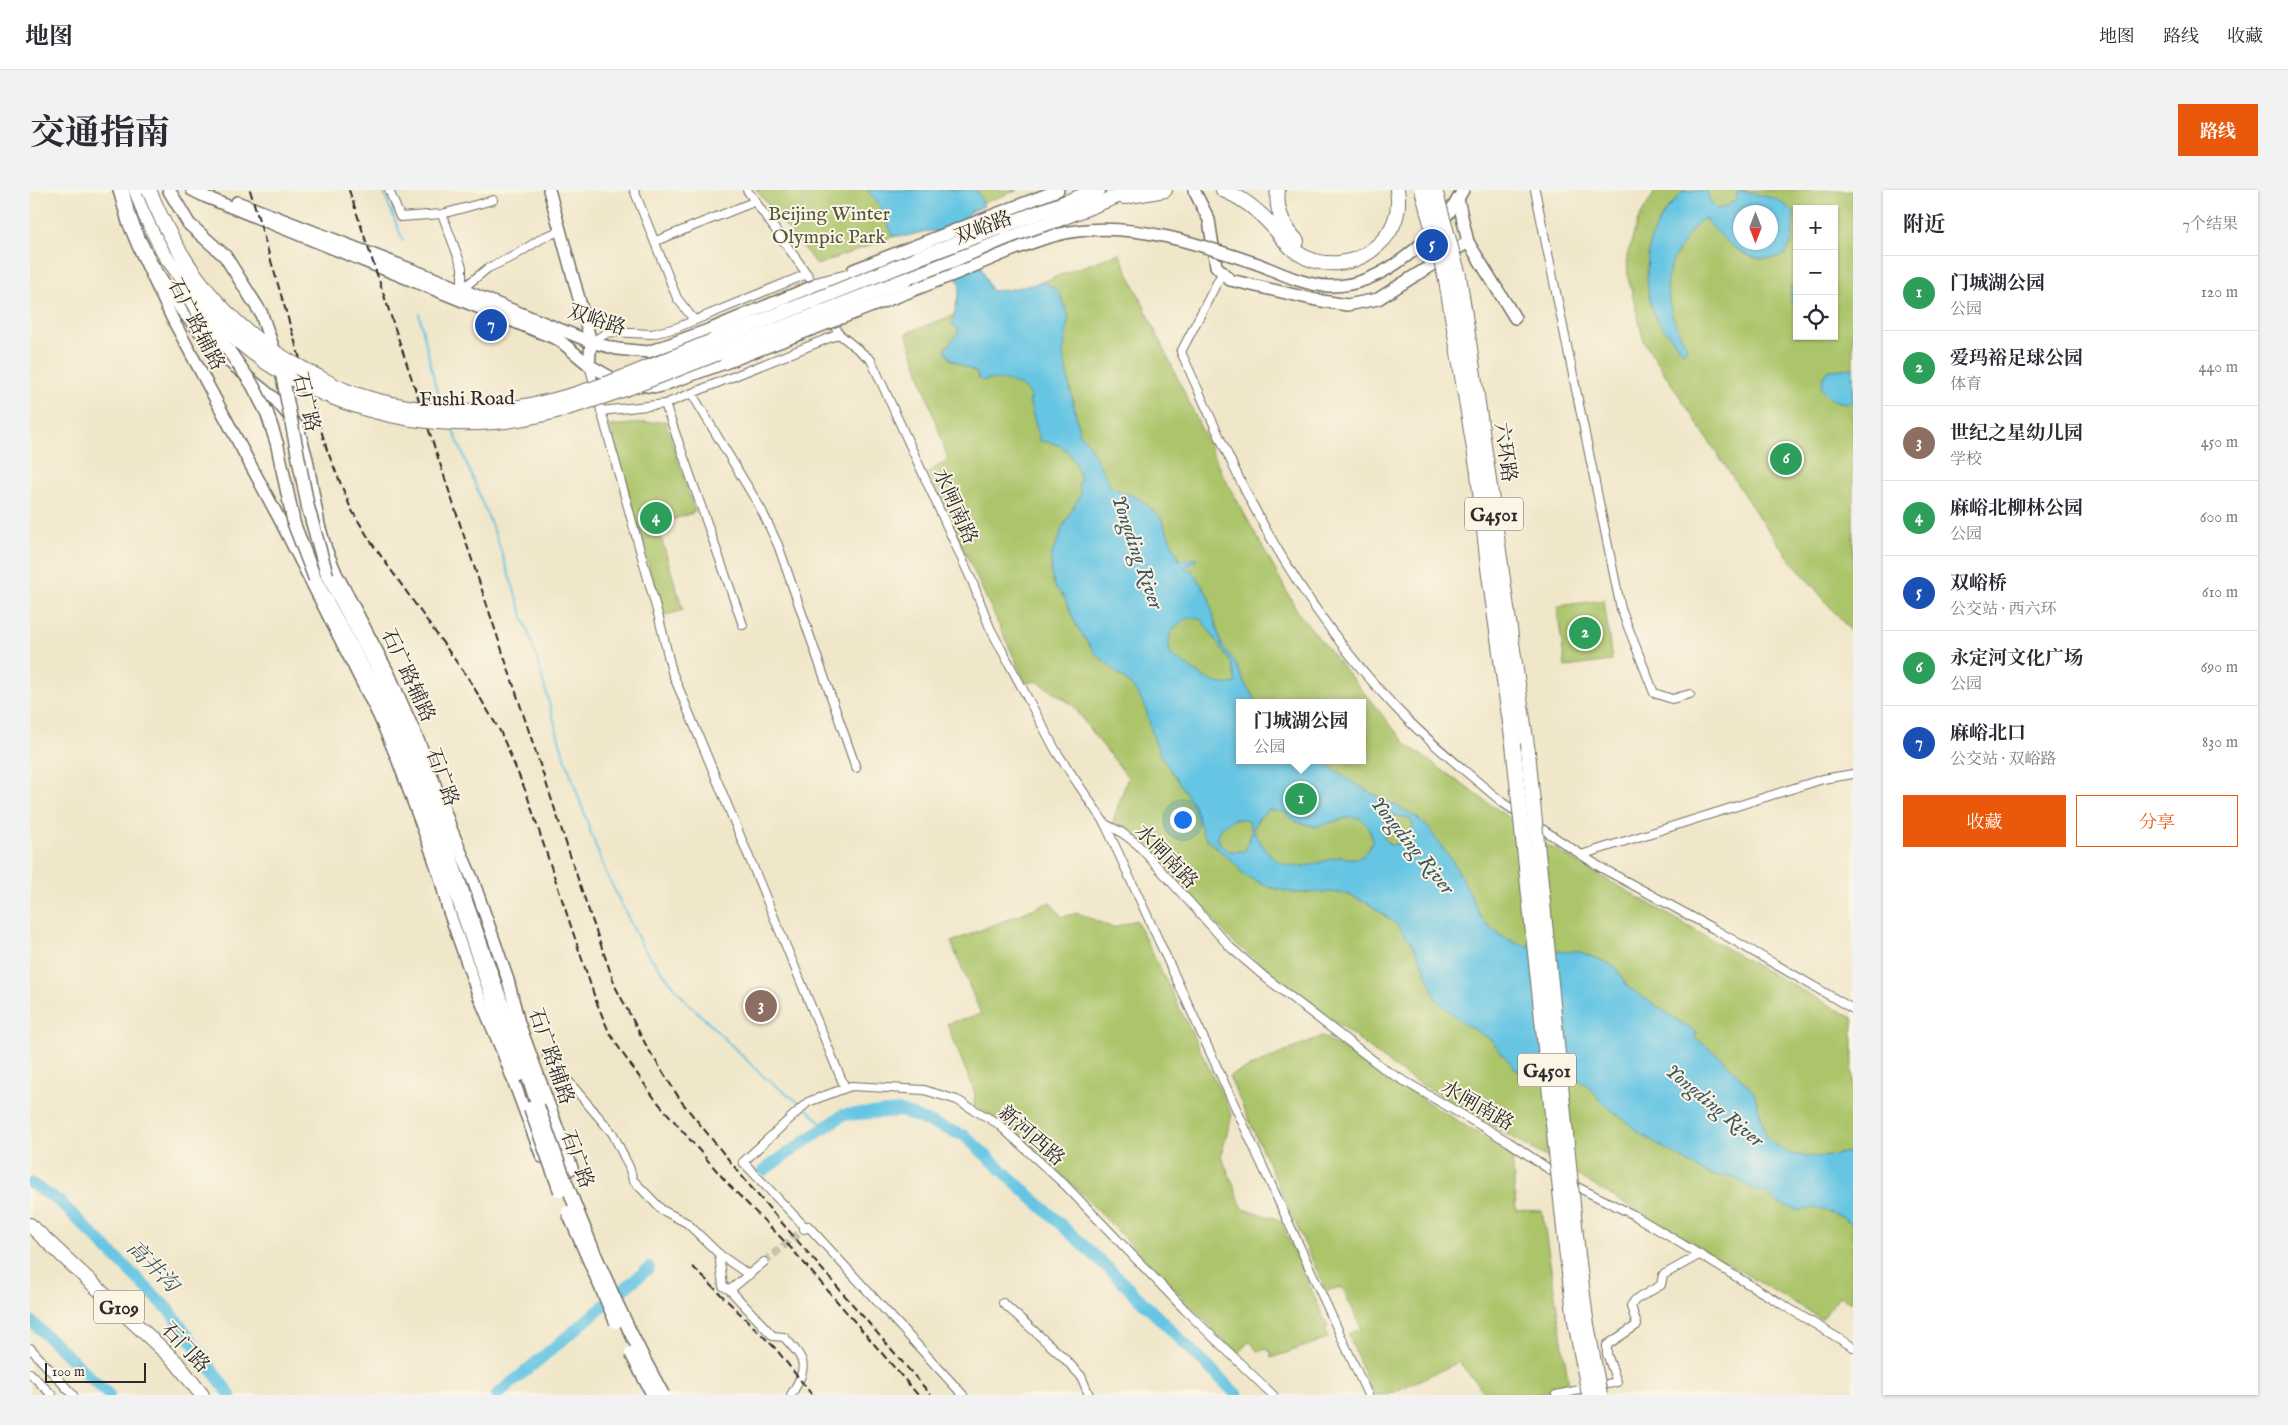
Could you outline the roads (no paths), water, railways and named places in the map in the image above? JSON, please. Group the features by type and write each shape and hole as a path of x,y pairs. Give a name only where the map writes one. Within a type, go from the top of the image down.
{"highway":[{"name":"Fushi Road","path":"136,190 166,257 215,319 265,360 302,384 347,404 396,417 433,422 494,422 543,414 608,396 905,280"},
{"name":"Fushi Road","path":"149,190 169,237 184,260 216,303 244,330 283,359 346,391 390,404 434,410 492,410 542,402 605,384 918,259"},
{"name":"双峪路","path":"918,259 1098,190"},
{"name":"双峪路","path":"905,280 1132,190"},
{"path":"1111,199 1165,190"},
{"path":"1223,190 1237,196 1263,216 1297,253 1311,260 1327,264 1355,260 1368,249 1383,241 1393,228 1397,213 1397,190"},
{"path":"1278,190 1277,200 1280,217 1288,231 1300,244 1315,252 1332,255 1368,249 1386,220 1390,198 1388,190"},
{"name":"G4501","path":"1422,190 1452,278"},
{"name":"G4501","path":"1435,190 1452,278 1478,474 1488,568 1513,744 1574,1321 1589,1395"},
{"path":"816,285 918,259"},
{"name":"六环路","path":"1452,278 1489,470 1500,564 1528,752 1578,1255 1588,1336 1600,1395"},
{"path":"840,318 905,280"},
{"name":"石门路","path":"30,1225 176,1362 202,1395"},
{"name":"石门路","path":"30,1234 156,1351 178,1373 194,1395"}],"main road":[{"name":"石广路","path":"169,190 189,224 225,256 261,313 282,374 321,577 377,668 410,741 452,858 534,1107 547,1159 581,1243 635,1362 653,1395"},
{"name":"石广路","path":"166,257 199,315 229,351 252,384 267,413 277,444 294,524 380,700 420,791 464,918 534,1107 593,1249 644,1360 663,1395"},
{"path":"452,858 478,912 519,1023"},
{"path":"464,918 481,987 503,1053"}],"street":[{"name":"石广路辅路","path":"119,190 128,222 178,330 281,522 379,716 397,758 428,842 448,909 478,994 503,1053 551,1181 572,1168 519,1023 490,926 452,832 422,749 389,674 326,549 318,525 307,459 298,428 275,399 218,353 191,323 152,264 128,211 123,190"},
{"name":"双峪路","path":"192,190 206,198 559,340 589,365 621,382 658,387 725,363 1008,253 1076,231 1140,232 1207,246 1299,280 1328,286 1356,283 1381,273 1408,255 1427,238 1460,194"},
{"name":"双峪路","path":"208,190 591,342 617,349 648,352 711,329 816,285 1058,190"},
{"path":"389,190 400,217 442,214 493,200"},
{"path":"550,190 591,342 589,365 660,618 672,672 845,1088"},
{"path":"634,190 677,298 694,320"},
{"path":"601,411 665,404 840,334 807,274 747,190"},
{"path":"1194,190 1209,220 1216,266 1222,273 1230,280 1316,300 1347,305 1378,299 1468,242"},
{"path":"1535,190 1621,609 1654,693 1672,699 1690,694"},
{"path":"1460,194 1468,242 1515,318"},
{"path":"656,242 756,201"},
{"path":"442,214 462,267 462,290"},
{"path":"462,290 488,268 514,256 544,237 560,231"},
{"path":"1222,273 1181,352 1234,468 1268,533 1322,618 1397,708 1504,802 1581,855 1853,1009"},
{"path":"591,342 609,332 652,334 694,320 807,274"},
{"path":"178,330 183,324 191,323"},
{"name":"水闸南路","path":"840,334 872,360 972,581 990,628 1056,751 1105,824 1121,832 1137,844 1230,948 1387,1071 1509,1142 1581,1190 1632,1214 1853,1347"},
{"path":"692,394 761,509 778,545 856,768"},
{"path":"665,404 743,626"},
{"path":"1581,855 1823,779 1853,774"},
{"path":"1105,824 1368,1395"},
{"path":"547,1056 613,1134 629,1167 633,1180 662,1210 687,1223 719,1254 748,1275"},
{"name":"新河西路","path":"963,1395 808,1226 804,1229 743,1162 808,1102 851,1086 924,1090 957,1100 997,1123 1065,1185 1185,1310 1273,1395"},
{"path":"719,1254 723,1286 730,1290 773,1336 784,1337 801,1356 804,1368 791,1395"},
{"path":"1556,1395 1617,1382 1607,1354 1607,1345 1637,1325 1630,1306 1635,1300 1661,1285 1663,1275 1699,1255"},
{"path":"730,1290 764,1262"},
{"path":"1003,1303 1062,1356 1081,1376 1089,1395"},
{"path":"30,1348 73,1395"},
{"path":"30,1373 52,1395"}],"water":[{"name":"Yongding River","path":"867,190 977,190 984,206 969,212 963,224 991,291 1007,290 1045,282 1059,292 1069,316 1063,355 1080,434 1088,443 1112,488 1140,499 1161,518 1180,561 1197,558 1197,560 1184,569 1185,571 1191,569 1208,595 1221,643 1236,664 1246,686 1255,699 1236,699 1236,764 1328,764 1355,784 1412,814 1427,826 1453,862 1482,920 1500,935 1518,944 1559,951 1578,951 1615,966 1628,987 1697,1033 1694,1037 1722,1058 1754,1092 1767,1137 1775,1145 1793,1155 1824,1157 1853,1151 1853,1226 1843,1217 1817,1208 1800,1211 1777,1203 1763,1192 1754,1190 1732,1176 1715,1176 1702,1171 1641,1134 1602,1102 1586,1084 1578,1081 1569,1082 1536,1071 1517,1071 1490,1039 1461,1022 1436,999 1424,966 1412,944 1396,924 1366,902 1346,894 1330,892 1295,893 1268,887 1242,874 1238,867 1208,840 1203,833 1192,803 1162,757 1154,740 1145,706 1130,684 1094,652 1077,627 1064,597 1055,587 1051,574 1052,553 1061,534 1060,532 1081,494 1078,483 1081,480 1072,457 1057,445 1040,441 1029,401 1031,400 1029,394 1024,389 1004,380 983,381 978,378 977,373 950,359 945,349 958,333 958,329 952,325 960,287 943,232 926,231 907,236 893,236 879,205","holes":["1188,618 1201,619 1232,664 1236,683 1226,684 1210,680 1171,656 1169,643 1171,633 1177,625","1268,810 1284,812 1294,821 1315,827 1350,817 1360,818 1369,827 1372,841 1364,854 1357,858 1334,858 1298,867 1284,864 1270,854 1253,830 1258,819","1396,815 1411,820 1413,825 1411,834 1404,841 1390,845 1384,838 1386,824 1392,816","1234,819 1242,819 1249,822 1252,831 1245,851 1229,851 1219,843 1218,835 1223,826"]},
{"path":"1707,190 1709,199 1717,209 1726,207 1736,199 1738,190 1776,199 1793,210 1792,241 1785,255 1771,259 1757,258 1738,250 1778,250 1778,205 1733,205 1733,246 1704,218 1692,230 1674,260 1667,284 1672,313 1687,346 1684,353 1657,320 1648,287 1648,260 1652,236 1669,208 1684,191"},
{"path":"1790,285 1793,288 1793,305"},
{"path":"1853,368 1853,402 1835,401 1821,388 1823,377 1829,370"}],"waterway":[{"path":"383,190 403,241"},
{"path":"419,314 435,384 443,404"},
{"path":"452,427 497,539 535,652 561,746 593,839 607,875 643,948 686,1001 763,1076 802,1105"},
{"path":"806,1108 826,1127"},
{"path":"764,1170 843,1115 901,1111 965,1136 1107,1267 1237,1395"},
{"name":"高井沟","path":"30,1183 59,1201 170,1311 230,1395"},
{"path":"497,1395 649,1268"},
{"path":"30,1320 109,1395"}],"tunnel":[{"path":"764,1262 803,1230"}],"railway":[{"path":"250,190 327,450 351,509 371,542 470,681 500,731 526,792 596,1001 609,1032 655,1099 729,1185 791,1248 918,1395"},
{"path":"349,190 616,988 647,1047 681,1101 750,1186 931,1395"},
{"path":"693,1267 776,1349 812,1395"}],"place":[{"name":"双峪桥","path":"1432,245"},
{"name":"麻峪北口","path":"491,325"},
{"name":"永定河文化广场","path":"1786,459"},
{"name":"麻峪北柳林公园","path":"656,518"},
{"name":"爱玛裕足球公园","path":"1585,633"},
{"name":"门城湖公园","path":"1301,799"},
{"name":"世纪之星幼儿园","path":"761,1006"}],"park label":[{"name":"Beijing Winter Olympic Park","path":"829,224"}]}
